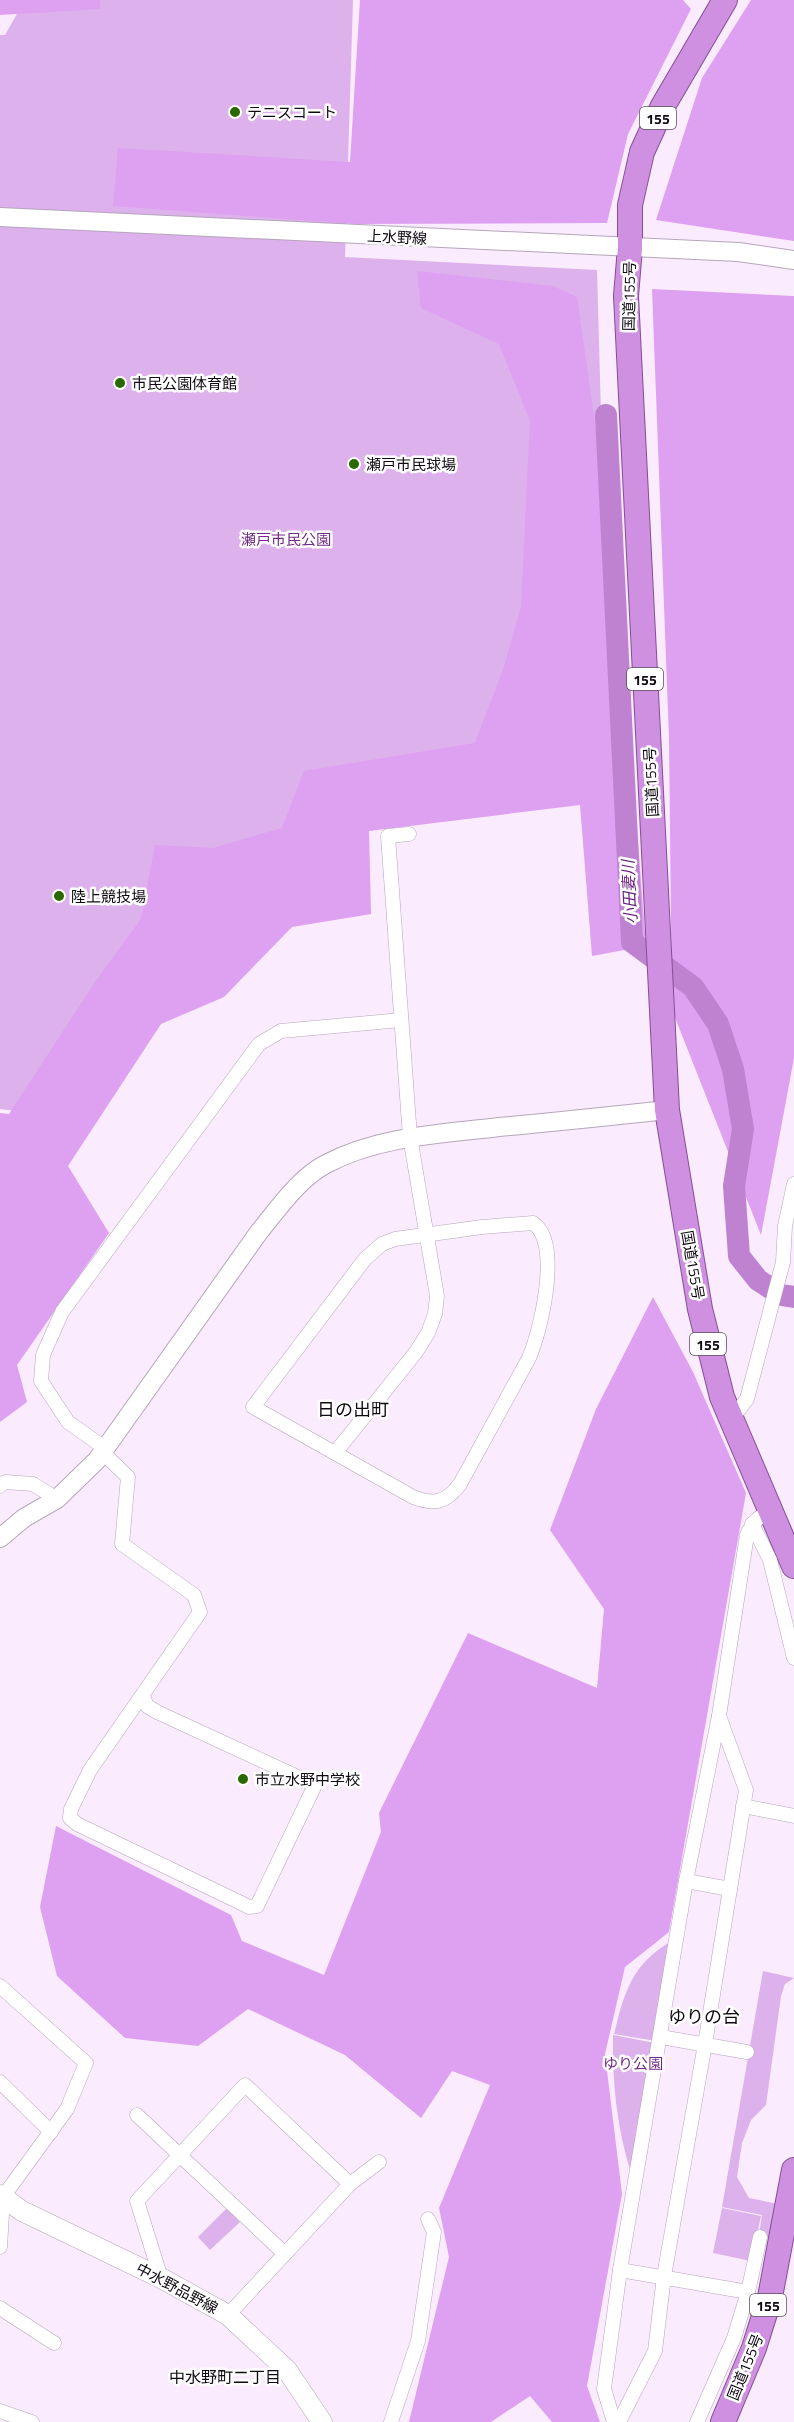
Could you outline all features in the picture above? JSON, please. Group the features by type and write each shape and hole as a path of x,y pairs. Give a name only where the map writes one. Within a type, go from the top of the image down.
{"highway":[{"name":"国道155号","path":"725,0 663,106 642,152 630,205 630,248 626,296 667,1110 700,1309 722,1397 762,1519 789,1538 794,1566"},
{"name":"国道155号","path":"723,2422 754,2348 770,2297 794,2178"}],"main road":[{"name":"中水野品野線","path":"2,2196 22,2211 161,2277 228,2315 286,2370 322,2422"}],"street":[{"name":"上水野線","path":"0,218 738,252 794,260"},
{"path":"334,1453 416,1352 429,1333 435,1314 436,1296 410,1137 387,836 409,834"},
{"path":"143,1696 147,1706 157,1712 315,1785 257,1906 249,1907 77,1824 70,1818 71,1809 90,1770 135,1702 143,1696 200,1612 194,1595 122,1544 128,1477 104,1451 68,1422 41,1381 43,1355 62,1312 259,1044 281,1031 401,1020"},
{"path":"0,1538 24,1518 57,1499 104,1451 260,1232 299,1186 324,1165 356,1151 410,1137 667,1110"},
{"path":"731,1420 747,1399 786,1256 785,1226 794,1184"},
{"path":"533,1222 540,1227 548,1285 542,1322 529,1358 452,1495 427,1503 412,1497 334,1453 252,1407 373,1250 395,1239 426,1234 533,1222"},
{"path":"0,1486 5,1482 33,1484 57,1499"},
{"path":"762,1519 794,1658"},
{"path":"614,2422 604,2389 620,2270 686,1881 719,1716 747,1535 762,1519"},
{"path":"619,2422 655,2351 664,2276 705,2044 746,1790 719,1716"},
{"path":"743,1806 794,1816"},
{"path":"686,1881 730,1889"},
{"path":"0,1986 86,2063 67,2109 2,2196 0,2247"},
{"path":"661,2037 747,2052"},
{"path":"0,2082 51,2132"},
{"path":"161,2277 137,2201 245,2085 350,2184"},
{"path":"137,2115 285,2254"},
{"path":"228,2315 350,2184 380,2162"},
{"path":"391,2422 418,2341 434,2232 428,2219"},
{"path":"698,2422 734,2338 748,2292 760,2237"},
{"path":"620,2270 748,2292"},
{"path":"0,2308 54,2343"},
{"path":"0,2410 32,2422"}],"green space":[{"name":"瀬戸市民公園","path":"100,0 353,0 345,257 597,270 611,776 338,821 228,892 89,1120 0,1109 0,35 5,35 22,5"},
{"path":"683,1935 656,2041 614,2034 623,2001 635,1975 654,1954"},
{"path":"763,1971 794,1978 785,1984 781,1996 766,2105 751,2120 742,2143 737,2177 749,2198 783,2205 777,2239 759,2235 762,2215 722,2207"},
{"name":"ゆり公園","path":"613,2035 655,2043 631,2173 616,2105"},
{"path":"227,2208 240,2222 210,2250 198,2237"},
{"path":"722,2208 761,2216 751,2261 713,2253"}],"shaded area":[{"path":"0,0 100,0 100,9 0,15"},
{"path":"360,0 683,0 691,9 628,134 607,223 353,224 113,206 118,148 350,162"},
{"path":"751,0 794,0 794,241 656,220 702,78"},
{"path":"417,271 553,286 577,297 619,592 646,946 592,956 580,805 369,831 371,914 292,927 224,997 161,1024 68,1166 109,1233 17,1365 27,1402 0,1422 0,1113 9,1114 95,982 141,919 155,845 213,848 282,828 304,771 475,743 504,667 521,607 530,421 499,344 421,308"},
{"path":"652,289 794,296 794,1058 761,1235 672,1010 669,737"},
{"path":"653,1297 693,1372 746,1493 669,1932 625,1967 605,2054 622,2194 587,2386 600,2422 552,2422 530,2396 491,2422 409,2422 449,2257 439,2208 490,2085 452,2071 421,2118 345,2055 248,2009 198,2046 125,2038 57,1976 40,1907 56,1826 231,1915 242,1941 324,1975 381,1832 379,1813 468,1633 597,1688 604,1609 550,1530 596,1409"}],"waterway":[{"name":"小田妻川","path":"606,415 632,942 693,987 718,1024 733,1069 743,1129 734,1186 739,1256 758,1280 781,1295 794,1297"}],"place":[{"name":"テニスコート","path":"235,112"},
{"name":"市民公園体育館","path":"120,383"},
{"name":"瀬戸市民球場","path":"354,464"},
{"name":"陸上競技場","path":"59,896"},
{"name":"市立水野中学校","path":"243,1779"}],"district":[{"name":"日の出町","path":"353,1409"},
{"name":"ゆりの台","path":"704,2016"},
{"name":"中水野町二丁目","path":"225,2377"}]}
